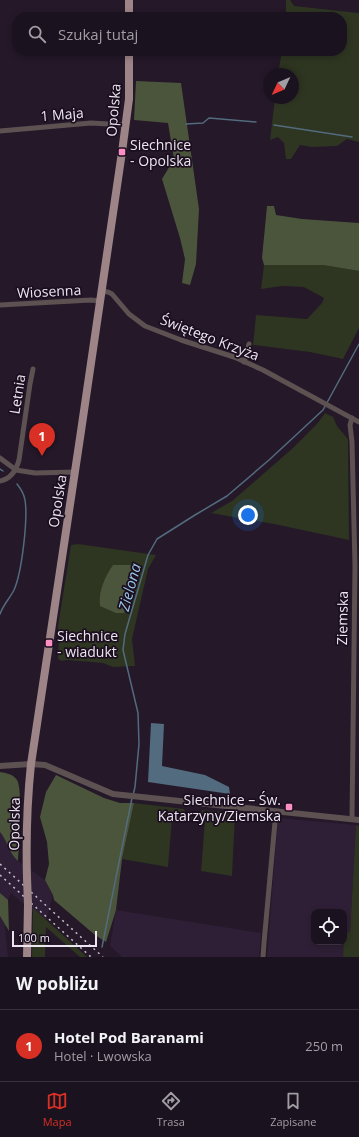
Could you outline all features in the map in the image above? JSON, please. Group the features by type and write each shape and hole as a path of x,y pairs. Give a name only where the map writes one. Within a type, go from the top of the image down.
{"main road":[{"path":"129,0 129,12"},
{"name":"Opolska","path":"27,957 28,904 26,828 31,764 126,125 129,99 129,56"}],"street":[{"name":"1 Maja","path":"0,131 91,123 126,125"},
{"name":"Świętego Krzyża","path":"101,291 112,294 129,314 146,326 181,340 234,357 263,370 352,418"},
{"name":"Wiosenna","path":"0,305 91,300 100,301"},
{"path":"244,362 249,344"},
{"name":"Letnia","path":"16,470 19,460 33,369"},
{"path":"352,418 359,422"},
{"name":"Ziemska","path":"352,418 350,425 357,566 356,682 352,819"},
{"path":"0,458 16,470 35,473 75,472"},
{"path":"0,481 9,478 16,470"},
{"path":"0,766 31,764 45,765 107,792 122,795 359,820"},
{"path":"264,957 276,811"}],"shaded area":[{"path":"278,818 356,825 350,932 347,932 347,909 311,909 311,945 344,945 343,957 267,957"},
{"path":"0,832 5,837 15,859 45,880 53,895 45,923 11,893 8,900 5,928 8,957 0,957"},
{"path":"116,910 261,933 259,957 122,957 110,946"}],"green space":[{"path":"286,0 290,0 294,6 359,13 359,142 347,139 337,146 312,147 300,145 291,159 286,159 284,143 278,137 270,140 274,104 299,104 299,68 279,68 281,56 347,56 347,12 286,12"},
{"path":"136,81 181,83 199,209 196,264 190,285 182,283 185,259 162,179 174,159 168,123 134,120"},
{"path":"267,206 274,206 276,215 302,219 359,223 359,271 323,265 264,265 262,258"},
{"path":"264,265 323,265 359,271 359,328 343,359 310,352 253,345 256,315 307,319 322,303 324,298 304,287 282,286 261,289"},
{"path":"325,413 333,417 337,426 348,439 349,540 279,525 211,513 232,501 293,448 317,424"},
{"path":"78,544 156,555 148,569 132,639 135,666 113,667 103,663 67,660 62,661 58,659 58,626 71,545"},
{"path":"113,565 133,565 124,613 116,613 100,606 100,595 103,584"},
{"path":"0,772 14,776 19,785 20,819 18,861 0,832"},
{"path":"56,775 104,798 120,803 134,803 122,859 116,910 106,942 95,935 54,900 45,880 49,864 47,842 40,817 46,792"},
{"path":"134,803 184,809 190,818 198,816 202,810 235,813 232,876 201,871 205,820 172,818 168,867 122,859"},
{"path":"356,825 359,826 359,957 343,957 344,945 347,945 347,932 350,932"},
{"path":"0,893 8,900 9,931 0,916"},
{"path":"33,908 87,957 80,957 46,927 45,957 32,957"}],"water":[{"path":"151,723 164,724 162,766 205,775 229,787 230,794 148,782"}],"waterway":[{"path":"186,124 203,123 209,118 256,122"},
{"path":"274,125 352,137"},
{"name":"Zielona","path":"133,795 139,744 138,713 123,650 125,634 148,555 157,539 227,496 269,460 323,410 359,344"},
{"path":"0,614 17,582 24,545 26,520 25,500 17,484"},
{"name":"Zielona","path":"102,947 132,798"}],"railway":[{"path":"0,864 103,957"},
{"path":"0,875 91,957"}],"place":[{"name":"Siechnice - Opolska","path":"122,152"},
{"name":"Hotel Pod Baranami","path":"42,456"},
{"name":"Siechnice - wiadukt","path":"49,643"},
{"name":"Siechnice – Św. Katarzyny/Ziemska","path":"289,807"}]}
